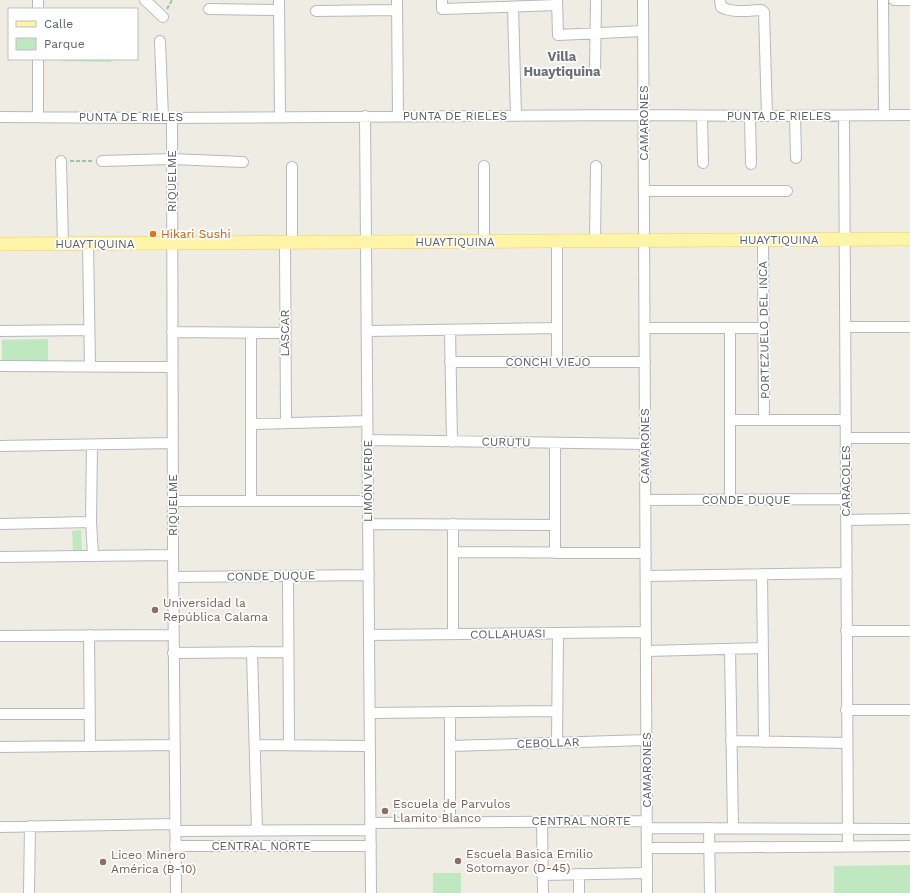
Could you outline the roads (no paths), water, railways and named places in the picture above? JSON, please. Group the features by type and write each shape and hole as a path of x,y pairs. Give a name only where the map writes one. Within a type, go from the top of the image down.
{"main road":[{"name":"HUAYTIQUINA","path":"0,244 910,239"}],"street":[{"path":"145,0 163,17"},
{"path":"442,0 442,8 513,7 557,3 558,35 643,32"},
{"path":"595,70 596,0"},
{"name":"CAMARONES","path":"642,0 644,115 647,893"},
{"path":"720,0 721,7 726,10 761,10 764,12 767,116"},
{"path":"883,0 884,116"},
{"path":"894,0 910,0"},
{"path":"209,9 278,5 280,117"},
{"path":"316,11 397,5 398,116"},
{"path":"513,7 516,116"},
{"name":"RIQUELME","path":"160,41 172,159 172,501 174,827 176,893"},
{"path":"38,60 38,117"},
{"name":"PUNTA DE RIELES","path":"0,117 168,118 365,116 910,115"},
{"name":"LIMÓN VERDE","path":"365,116 371,893"},
{"path":"702,116 703,163"},
{"path":"750,116 751,164"},
{"path":"795,116 796,158"},
{"name":"CARACOLES","path":"844,116 846,240 846,710 848,847"},
{"path":"102,161 172,159 243,162"},
{"path":"61,161 63,244"},
{"path":"484,166 484,242"},
{"path":"595,241 596,166"},
{"name":"LASCAR","path":"286,423 285,333 292,167"},
{"path":"644,191 788,191"},
{"name":"PORTEZUELO DEL INCA","path":"762,240 764,420"},
{"path":"557,241 557,362"},
{"path":"88,244 90,366"},
{"path":"846,327 910,327"},
{"path":"367,331 557,328"},
{"path":"645,328 763,328"},
{"path":"730,328 730,500"},
{"path":"0,331 89,330"},
{"path":"450,330 452,442"},
{"path":"172,332 285,333"},
{"path":"251,333 251,501"},
{"name":"CONCHI VIEJO","path":"450,362 645,362"},
{"path":"0,366 172,367"},
{"path":"730,420 846,420"},
{"path":"251,424 368,421"},
{"path":"846,438 910,438"},
{"name":"CURUTU","path":"368,440 645,444"},
{"path":"0,446 172,443"},
{"path":"555,443 555,553"},
{"path":"92,445 91,522 93,556"},
{"name":"CONDE DUQUE","path":"646,500 846,499"},
{"path":"172,501 368,501"},
{"path":"846,520 910,519"},
{"path":"0,524 91,522"},
{"path":"368,524 555,525"},
{"path":"453,524 453,634"},
{"path":"453,552 646,553"},
{"path":"0,557 173,555"},
{"path":"646,576 847,573"},
{"path":"762,574 764,742"},
{"name":"CONDE DUQUE","path":"173,577 369,575"},
{"path":"288,576 288,745"},
{"path":"846,631 910,631"},
{"name":"COLLAHUASI","path":"369,635 646,632"},
{"path":"557,743 558,633"},
{"path":"89,635 90,746"},
{"path":"0,636 173,635"},
{"path":"646,651 763,648"},
{"path":"730,649 733,828"},
{"path":"252,652 257,830"},
{"path":"174,653 288,652"},
{"path":"846,710 910,710"},
{"path":"370,713 557,711"},
{"path":"450,712 450,822"},
{"path":"0,714 90,714"},
{"name":"CEBOLLAR","path":"450,746 646,740"},
{"path":"731,741 847,743"},
{"path":"0,747 174,745"},
{"path":"254,745 370,746"},
{"path":"542,821 542,893"},
{"name":"CENTRAL NORTE","path":"0,826 174,827 257,830 450,822 542,821 647,824 709,828 910,829"},
{"path":"30,826 30,893"},
{"path":"709,828 710,893"},
{"name":"CENTRAL NORTE","path":"175,846 371,846"},
{"path":"647,848 910,846"},
{"path":"542,875 647,873"},
{"path":"579,874 579,893"}],"place":[{"name":"Hikari Sushi","path":"153,234"},
{"name":"Universidad la República Calama","path":"155,610"},
{"name":"Escuela de Parvulos Llamito Blanco","path":"385,811"},
{"name":"Escuela Basica Emilio Sotomayor (D-45)","path":"458,861"},
{"name":"Liceo Minero América (B-10)","path":"103,862"}],"district":[{"name":"Villa Huaytiquina","path":"562,64"}]}
